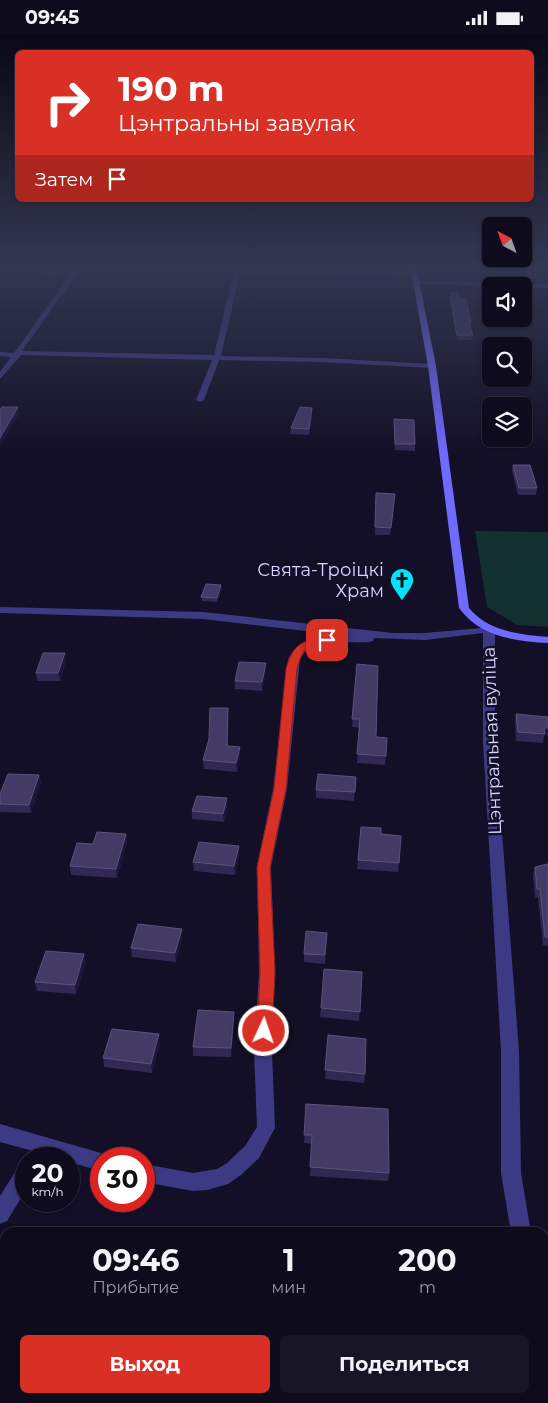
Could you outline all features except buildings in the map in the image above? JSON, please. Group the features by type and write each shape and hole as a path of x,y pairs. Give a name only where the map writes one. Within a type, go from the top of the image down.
{"main road":[{"name":"Цэнтральная вуліца","path":"425,329 432,366 462,604 469,616 489,629"},
{"path":"489,629 508,635 548,640"}],"street":[{"path":"0,377 36,329"},
{"path":"200,400 217,357 224,329"},
{"path":"0,354 217,357 432,366"},
{"path":"0,610 230,618 394,636 442,637 489,629"},
{"name":"Цэнтральная вуліца","path":"489,629 489,741 510,1051 512,1173 520,1227"},
{"path":"155,1175 192,1182 207,1181 221,1177 242,1162 263,1136 267,1123 263,1051 267,972 264,867 280,789 294,659 301,647 312,642 394,636"},
{"path":"0,1133 32,1147"},
{"path":"0,1215 15,1191"}],"green space":[{"path":"475,531 548,532 548,627 517,625 487,607"}],"place":[{"name":"Свята-Троіцкі Храм","path":"402,601"}],"route":[{"path":"264,1031 267,972 264,867 280,789 290,681 295,655 301,647 312,642 327,640"}]}
